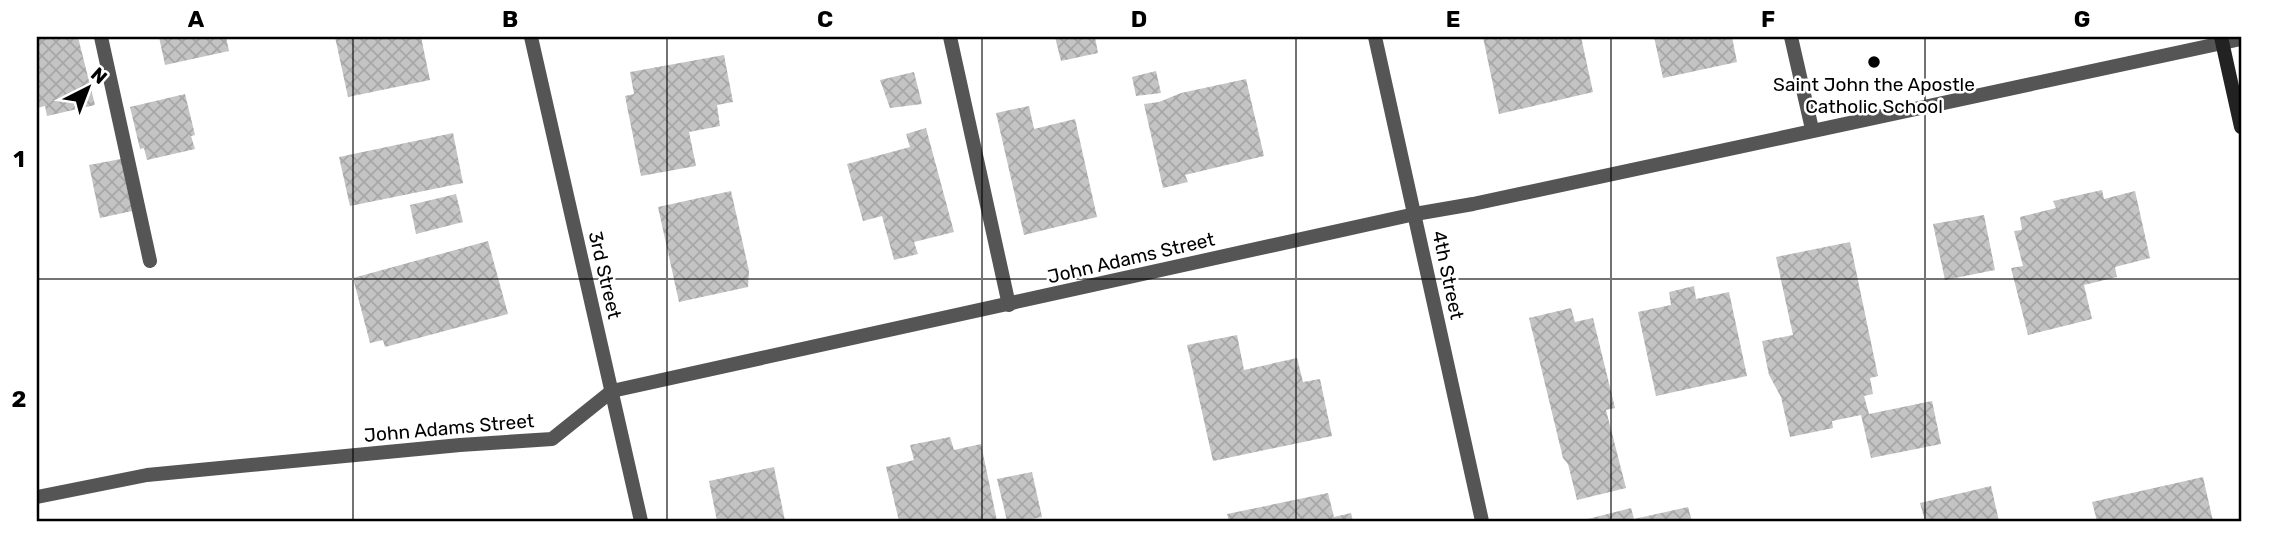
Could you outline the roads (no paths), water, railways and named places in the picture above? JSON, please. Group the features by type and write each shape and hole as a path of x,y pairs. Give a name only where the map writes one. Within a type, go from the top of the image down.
{"main road":[{"path":"2222,40 2241,127"}],"street":[{"path":"101,37 150,261"},
{"name":"3rd Street","path":"531,37 641,521"},
{"path":"950,37 1009,305"},
{"name":"4th Street","path":"1375,37 1482,521"},
{"path":"1791,37 1812,129"},
{"name":"John Adams Street","path":"37,497 147,475 460,445 552,439 612,391 2222,40 2241,39"}],"place":[{"name":"Saint John the Apostle Catholic School","path":"1874,62"}]}
